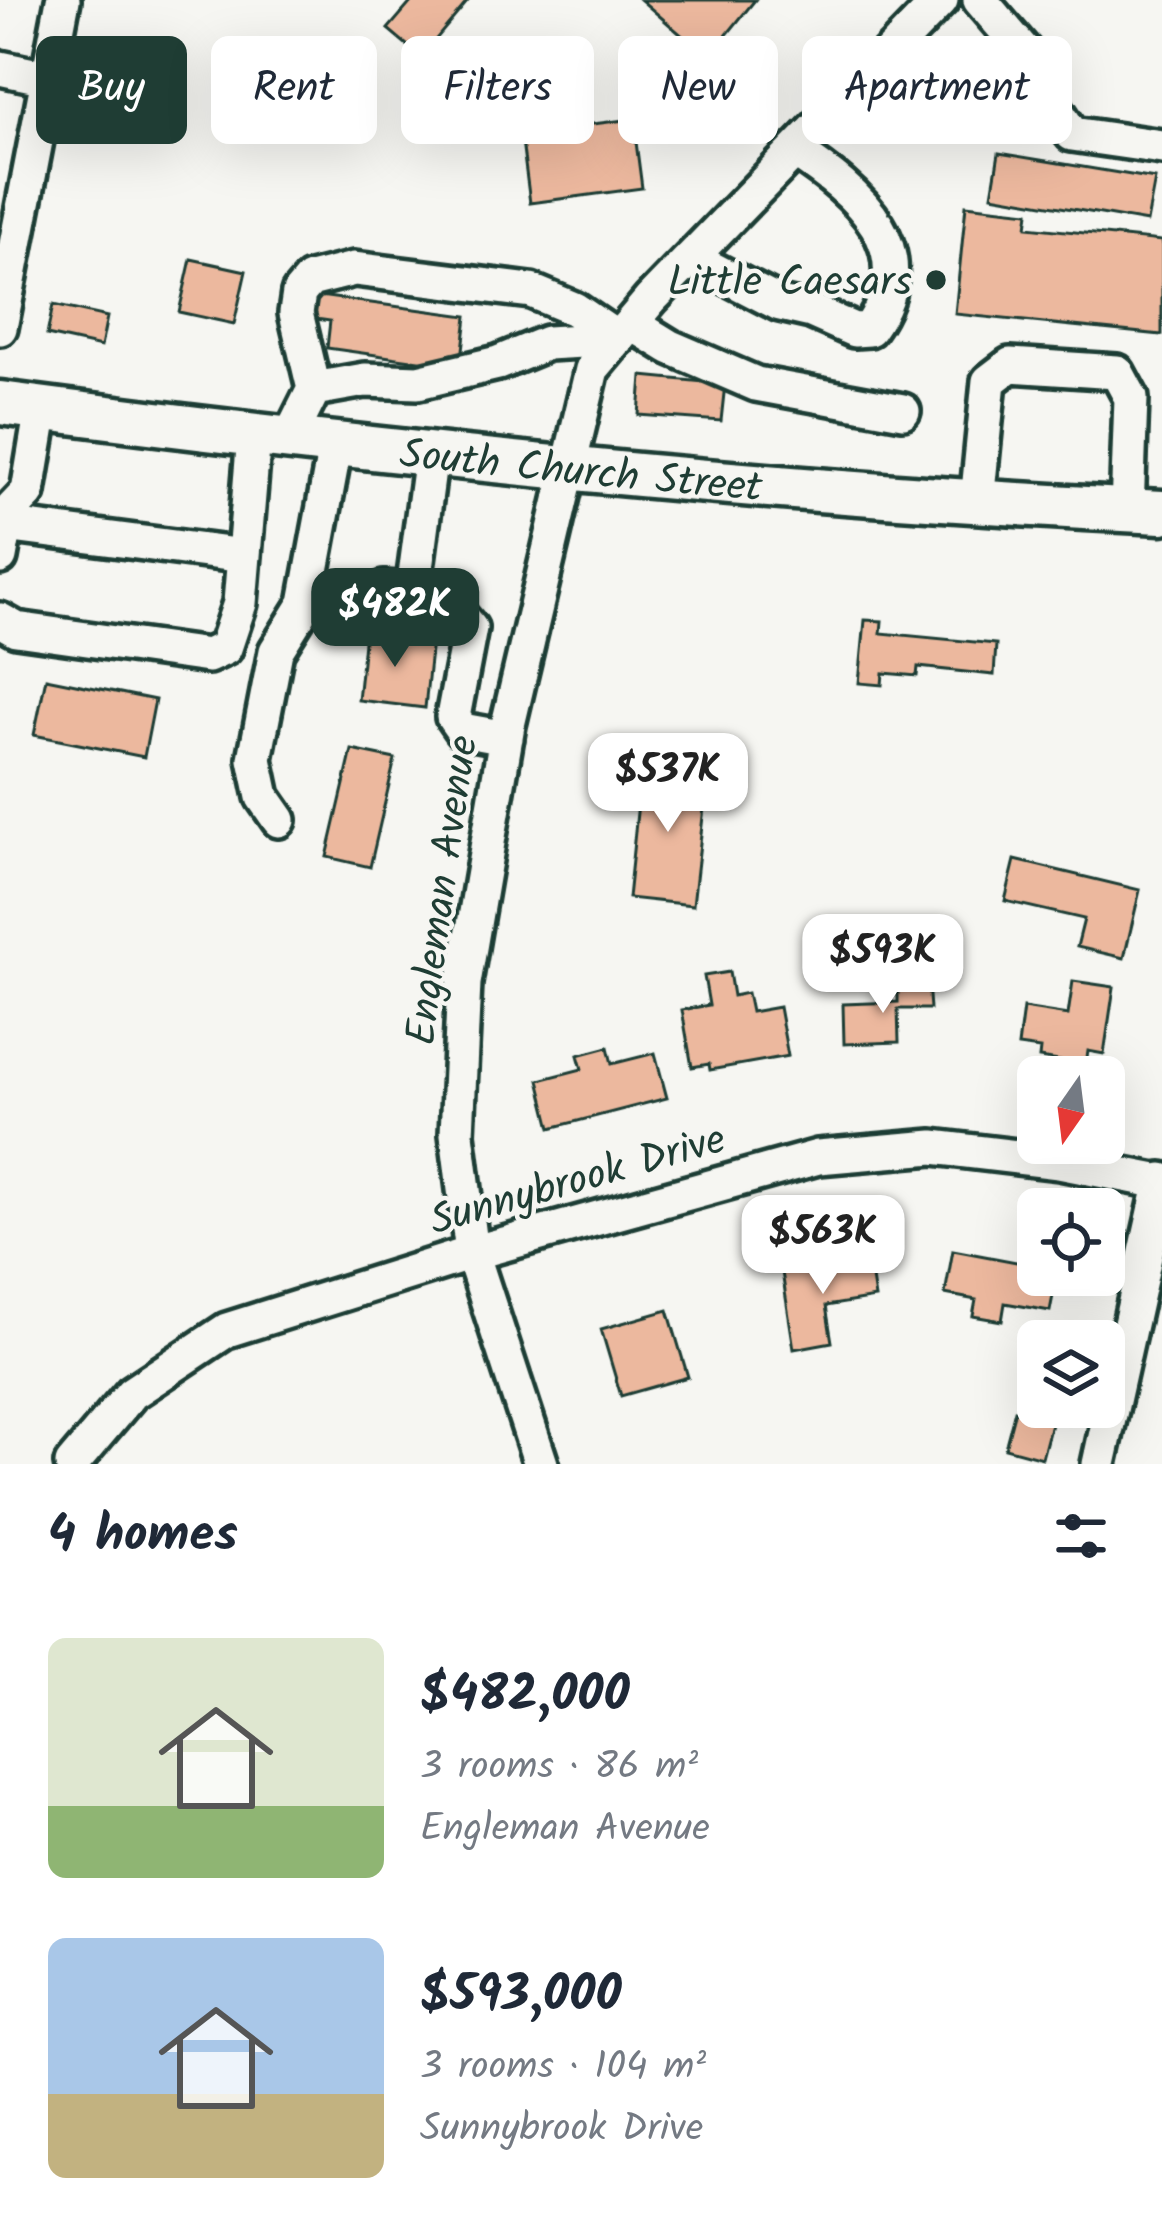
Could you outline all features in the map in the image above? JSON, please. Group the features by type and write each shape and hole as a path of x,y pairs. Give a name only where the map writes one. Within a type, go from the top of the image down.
{"main road":[{"name":"South Church Street","path":"0,403 335,447 1145,512"}],"street":[{"path":"56,36 63,0"},
{"name":"Engleman Avenue","path":"541,1464 472,1253 458,1134 464,983 506,738 592,369 691,258 941,0"},
{"path":"980,0 1035,64 1072,134 1162,147"},
{"path":"0,68 36,76"},
{"path":"2,306 36,134"},
{"path":"691,258 780,304 811,311 854,330 869,329 888,283 890,255 877,220 836,178 795,151"},
{"path":"314,389 296,313 299,292 310,280 354,269 531,292 756,384 903,412"},
{"path":"0,620 16,629 208,656 225,648 240,603 244,556 272,438 314,389 365,380 418,382 498,363 547,343 624,331"},
{"path":"976,502 989,381 1010,365 1117,372 1131,398 1145,512"},
{"path":"42,408 28,492 8,513 3,541 244,556"},
{"path":"279,820 262,797 255,760 276,651 306,602 335,447"},
{"path":"431,455 399,590 440,593 470,628 452,717 463,730 506,738"},
{"name":"Sunnybrook Drive","path":"71,1464 132,1393 227,1330 472,1253 818,1157 933,1147 1059,1162 1162,1181"},
{"path":"1099,1464 1162,1181"}],"building":[{"path":"413,0 468,1 439,36 401,36 401,40 388,29"},
{"path":"641,0 755,0 726,36 683,36"},
{"path":"618,121 618,144 636,144 642,188 530,203 522,144 594,144 594,124"},
{"path":"999,153 1155,179 1147,222 992,195"},
{"path":"966,205 1029,212 1027,227 1162,241 1162,335 955,314"},
{"path":"191,259 246,271 234,324 179,312"},
{"path":"312,295 467,316 461,367 327,348 330,321 309,318"},
{"path":"53,305 107,317 101,347 47,335"},
{"path":"642,376 725,384 721,421 639,415"},
{"path":"865,620 882,621 881,633 996,644 994,675 918,667 917,676 883,673 882,685 859,683"},
{"path":"365,632 432,640 425,708 358,700"},
{"path":"46,678 155,700 144,757 34,735"},
{"path":"352,750 395,759 370,867 327,857"},
{"path":"642,765 708,772 693,905 628,898"},
{"path":"1015,860 1140,890 1124,958 1077,947 1084,919 1005,901"},
{"path":"729,972 733,996 747,993 751,1012 779,1007 788,1056 710,1070 709,1064 692,1067 682,1010 709,1005 704,976"},
{"path":"1073,981 1114,987 1104,1054 1039,1056 1040,1049 1018,1046 1023,1008 1068,1015"},
{"path":"928,982 930,1009 898,1009 899,1042 844,1044 843,1004 898,1002 898,983"},
{"path":"608,1047 612,1064 655,1053 667,1098 551,1128 539,1080 582,1069 578,1055"},
{"path":"953,1250 1017,1262 1017,1296 1053,1296 1050,1311 1005,1303 1002,1321 973,1316 976,1300 945,1294"},
{"path":"869,1258 875,1298 826,1306 832,1342 794,1349 782,1272"},
{"path":"668,1310 688,1377 621,1396 601,1329"},
{"path":"1015,1410 1017,1428 1050,1428 1042,1458 1005,1448"}],"place":[{"name":"Little Caesars","path":"936,280"}]}
